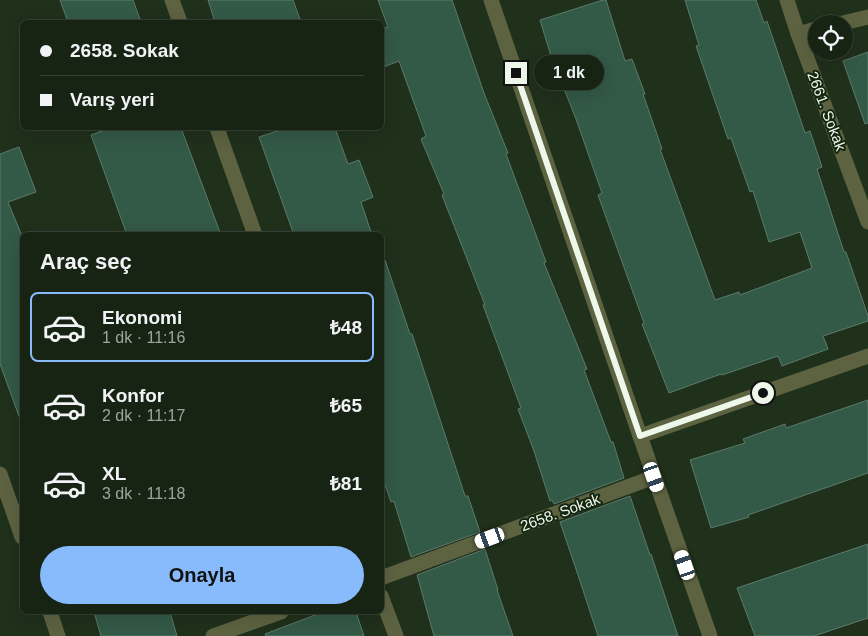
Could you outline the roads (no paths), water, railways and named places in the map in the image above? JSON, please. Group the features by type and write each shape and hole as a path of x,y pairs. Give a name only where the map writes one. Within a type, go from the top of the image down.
{"street":[{"path":"172,0 179,20"},
{"path":"491,0 710,636"},
{"name":"2661. Sokak","path":"787,0 868,222"},
{"path":"853,21 868,17"},
{"path":"798,34 808,31"},
{"path":"218,130 253,232"},
{"path":"640,436 868,356"},
{"path":"0,474 20,531"},
{"name":"2658. Sokak","path":"384,577 654,477"},
{"path":"384,604 396,636"},
{"path":"51,614 58,636"},
{"path":"213,636 275,614"}]}
